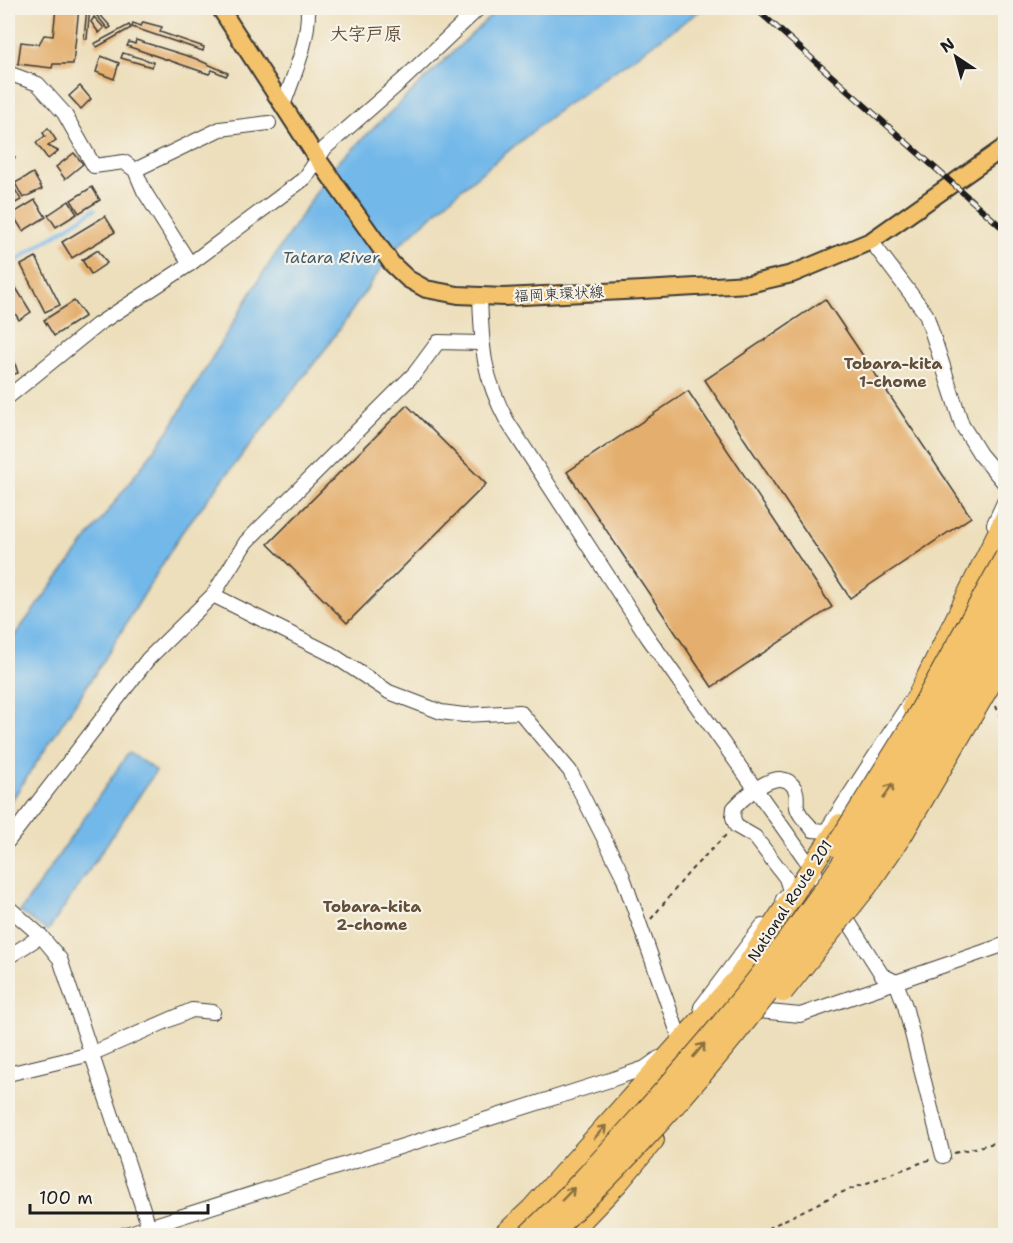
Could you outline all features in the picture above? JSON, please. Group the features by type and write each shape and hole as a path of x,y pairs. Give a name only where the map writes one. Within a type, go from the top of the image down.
{"highway":[{"name":"National Route 201","path":"502,1236 531,1209 735,972 811,868 908,717 1005,516"},
{"path":"728,1015 725,1010 806,893 873,789 1005,555"},
{"path":"526,1236 599,1162 678,1075 776,954 881,803 949,689 1005,583"},
{"path":"548,1236 614,1170 700,1073 766,993 879,836 948,722 1005,618"},
{"path":"567,1236 619,1182 767,1012 881,845 1005,638"},
{"path":"700,1073 772,1005 866,888 903,834 1005,658"}],"main road":[{"name":"福岡東環状線","path":"220,8 284,103 320,162 392,264 408,279 426,289 504,297 749,284 792,274 871,241 1005,146"}],"street":[{"path":"284,103 302,51 308,22 308,8"},
{"path":"8,397 97,325 190,264 305,178 479,8"},
{"path":"8,73 38,84 58,105 93,166 123,162 135,170 144,191 190,264"},
{"path":"135,170 220,129 269,123"},
{"path":"871,241 904,281 926,314 962,425 980,454 1005,484"},
{"path":"480,296 481,343 491,388 507,421 647,636 838,906 882,975 896,982 905,1006 943,1156"},
{"path":"8,842 148,659 213,595 246,542 415,373 438,342 481,343"},
{"path":"120,1236 150,1230 645,1068 659,1058 735,972 790,891 786,878 755,837 736,826 732,817 734,808 772,779 782,778 791,782 796,791 797,809 813,830 826,831 911,702 1005,498"},
{"path":"213,595 331,654 389,692 441,712 464,715 520,712 570,771 622,874 679,1036"},
{"path":"8,907 41,936 60,959 150,1230"},
{"path":"8,957 41,936"},
{"path":"735,972 767,1012 800,1015 1005,944"},
{"path":"8,1074 91,1054 192,1010 213,1012"}],"path":[{"path":"996,706 1005,733"},
{"path":"642,930 690,871 736,826"},
{"path":"752,1236 835,1195 943,1156 1005,1140"}],"water":[{"name":"Tatara River","path":"499,8 704,8 559,110 459,191 394,250 326,348 182,532 104,660 8,806 8,644 169,430 260,278 332,168"},
{"path":"129,752 156,771 48,931 20,912"}],"building":[{"path":"56,8 79,8 73,64 53,64 52,68 18,64 21,42 39,44 44,35 53,36"},
{"path":"87,8 90,8 87,39 84,39"},
{"path":"95,9 111,27 108,29 93,11"},
{"path":"94,17 104,28 99,33 91,22"},
{"path":"143,22 162,27 160,32 204,47 203,51 132,27 133,23 141,26"},
{"path":"129,25 131,28 97,47 94,44"},
{"path":"136,40 194,58 228,73 226,76 212,70 209,74 127,46 129,42 135,44"},
{"path":"123,53 153,62 152,67 121,58"},
{"path":"101,56 119,63 114,79 96,72"},
{"path":"80,86 91,99 81,109 69,96"},
{"path":"48,128 56,140 48,146 58,151 48,159 36,143 45,136 43,133"},
{"path":"8,152 15,157 8,169"},
{"path":"74,153 83,164 65,179 56,167"},
{"path":"33,173 42,189 23,198 15,183"},
{"path":"12,184 21,200 8,207 8,187"},
{"path":"92,187 100,200 79,213 71,200"},
{"path":"35,200 46,217 23,231 12,214"},
{"path":"69,201 77,214 56,227 48,215"},
{"path":"105,216 115,232 72,258 62,242"},
{"path":"98,250 107,263 91,274 82,260"},
{"path":"36,257 60,305 45,312 21,265"},
{"path":"8,275 31,312 19,320 8,302"},
{"path":"825,299 971,517 850,598 705,380"},
{"path":"74,301 85,316 54,336 44,320"},
{"path":"8,342 18,373 8,376"},
{"path":"688,391 832,607 712,687 567,472"},
{"path":"407,405 486,484 347,623 268,544"}],"waterway":[{"path":"8,266 95,209"}],"railway":[{"path":"755,8 1006,231"}],"district":[{"name":"大字戸原","path":"366,34"},
{"name":"Tobara-kita 1-chome","path":"893,372"},
{"name":"Tobara-kita 2-chome","path":"372,915"}]}
